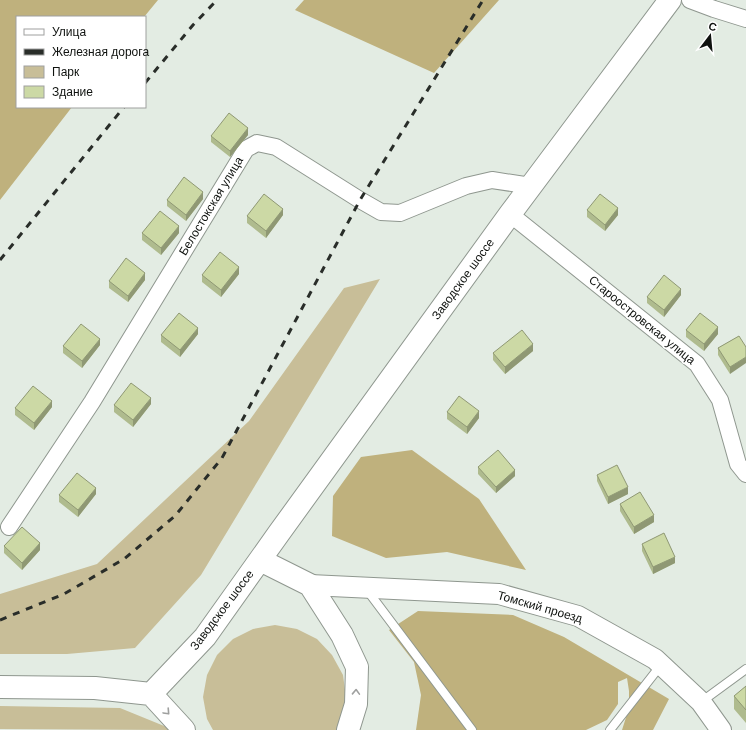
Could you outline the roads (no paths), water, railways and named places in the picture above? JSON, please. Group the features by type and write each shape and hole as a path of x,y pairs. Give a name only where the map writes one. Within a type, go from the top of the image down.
{"main road":[{"name":"Заводское шоссе","path":"150,694 205,637 510,214 670,0"},
{"name":"Заводское шоссе","path":"260,560 310,585"},
{"path":"310,585 342,635 357,667 356,704 348,730"},
{"path":"0,687 95,688 150,694 184,730"}],"street":[{"path":"690,0 746,19"},
{"name":"Белостокская улица","path":"9,527 92,402 246,150 257,143 276,147 381,212 400,213 466,186 492,180 531,186"},
{"name":"Староостровская улица","path":"510,214 697,364 720,400 738,464 746,474"},
{"name":"Томский проезд","path":"310,585 499,594 578,616 654,659 701,702 721,730"}],"lane":[{"path":"365,587 472,730"},
{"path":"610,730 661,665"},
{"path":"701,702 746,669"}],"railway":[{"path":"146,82 193,25 217,0"},
{"path":"0,620 64,594 124,559 175,516 222,458 360,200 483,0"},
{"path":"0,260 123,108"}]}
